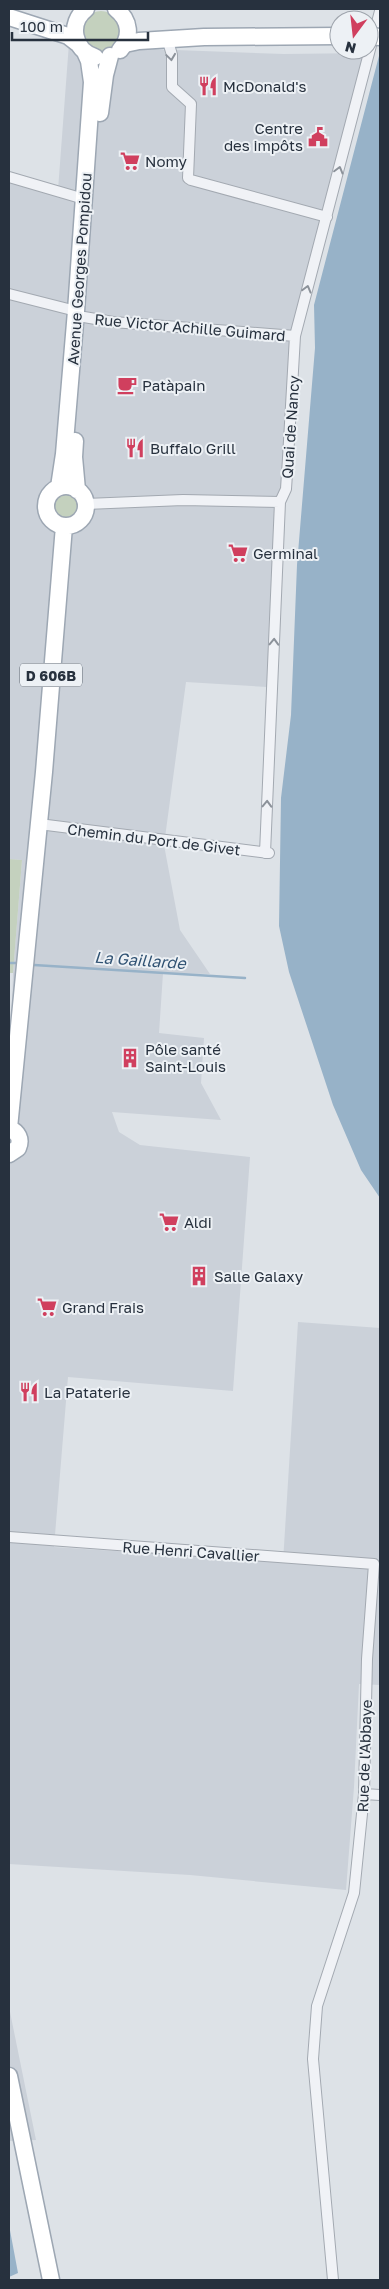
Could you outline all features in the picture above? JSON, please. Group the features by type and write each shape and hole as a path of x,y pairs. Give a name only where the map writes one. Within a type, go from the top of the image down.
{"main road":[{"path":"9,17 68,36 95,57 110,56 119,51 125,44 128,35 128,25 124,16 116,9"},
{"path":"26,21 59,23 82,14"},
{"name":"Avenue Georges Pompidou","path":"77,490 74,457 84,199 92,82 89,60 81,48 74,29 82,14"},
{"path":"128,25 204,37"},
{"path":"125,44 168,38 329,36"},
{"name":"Avenue Georges Pompidou","path":"59,487 80,314 104,75 110,56"},
{"path":"66,486 77,490 86,504 82,519 76,524 64,526 51,520 46,506 48,496 59,487 66,486"},
{"name":"D 606B","path":"9,1128 39,824 64,526"},
{"path":"9,1128 17,1133 20,1141 18,1148 9,1154"},
{"path":"9,2076 51,2280"}],"street":[{"name":"Quai de Nancy","path":"267,853 280,502 286,489 295,336 380,11"},
{"path":"168,38 172,55 172,86 175,91 191,104 188,178 326,217"},
{"path":"9,177 84,199"},
{"name":"Rue Victor Achille Guimard","path":"9,294 113,322 295,336"},
{"path":"86,504 183,500 280,502"},
{"name":"Chemin du Port de Givet","path":"39,824 267,853"},
{"name":"Rue Henri Cavallier","path":"9,1537 374,1564"},
{"name":"Rue de l'Abbaye","path":"333,2280 313,2059 318,2006 354,1893 364,1794 367,1658 374,1564"},
{"path":"364,1794 380,1795"}],"shaded area":[{"path":"69,43 149,49 284,54 329,53 329,60 366,60 293,335 267,687 186,682 164,845 180,930 210,974 163,973 159,1033 204,1038 201,1083 221,1120 112,1112 119,1132 140,1145 250,1157 233,1391 68,1377 54,1547 283,1562 298,1322 380,1328 380,1685 359,1684 346,1890 190,1875 9,1864 9,1117 13,973 22,860 9,859 9,179 58,190"},
{"path":"9,2007 36,2140 9,2141"}],"green space":[{"path":"105,11 112,14 118,20 121,31 120,39 112,48 105,51 97,51 90,48 82,39 81,27 84,20 93,12"},
{"path":"66,492 76,496 80,506 76,516 66,520 56,516 52,506 56,496"},
{"path":"9,859 22,860 13,973 9,973"}],"water":[{"path":"380,52 380,1198 361,1170 333,1105 289,972 279,926 281,798 291,715 297,565 315,348 314,305"},
{"path":"9,2225 18,2273 9,2277"}],"waterway":[{"name":"La Gaillarde","path":"9,963 18,963"},
{"name":"La Gaillarde","path":"34,965 245,978"}],"place":[{"name":"McDonald's","path":"208,86"},
{"name":"Centre des impôts","path":"318,137"},
{"name":"Nomy","path":"130,161"},
{"name":"Patàpain","path":"127,385"},
{"name":"Buffalo Grill","path":"135,448"},
{"name":"Germinal","path":"238,553"},
{"name":"Pôle santé Saint-Louis","path":"130,1058"},
{"name":"Aldi","path":"169,1222"},
{"name":"Salle Galaxy","path":"199,1276"},
{"name":"Grand Frais","path":"47,1307"},
{"name":"La Pataterie","path":"29,1392"}]}
